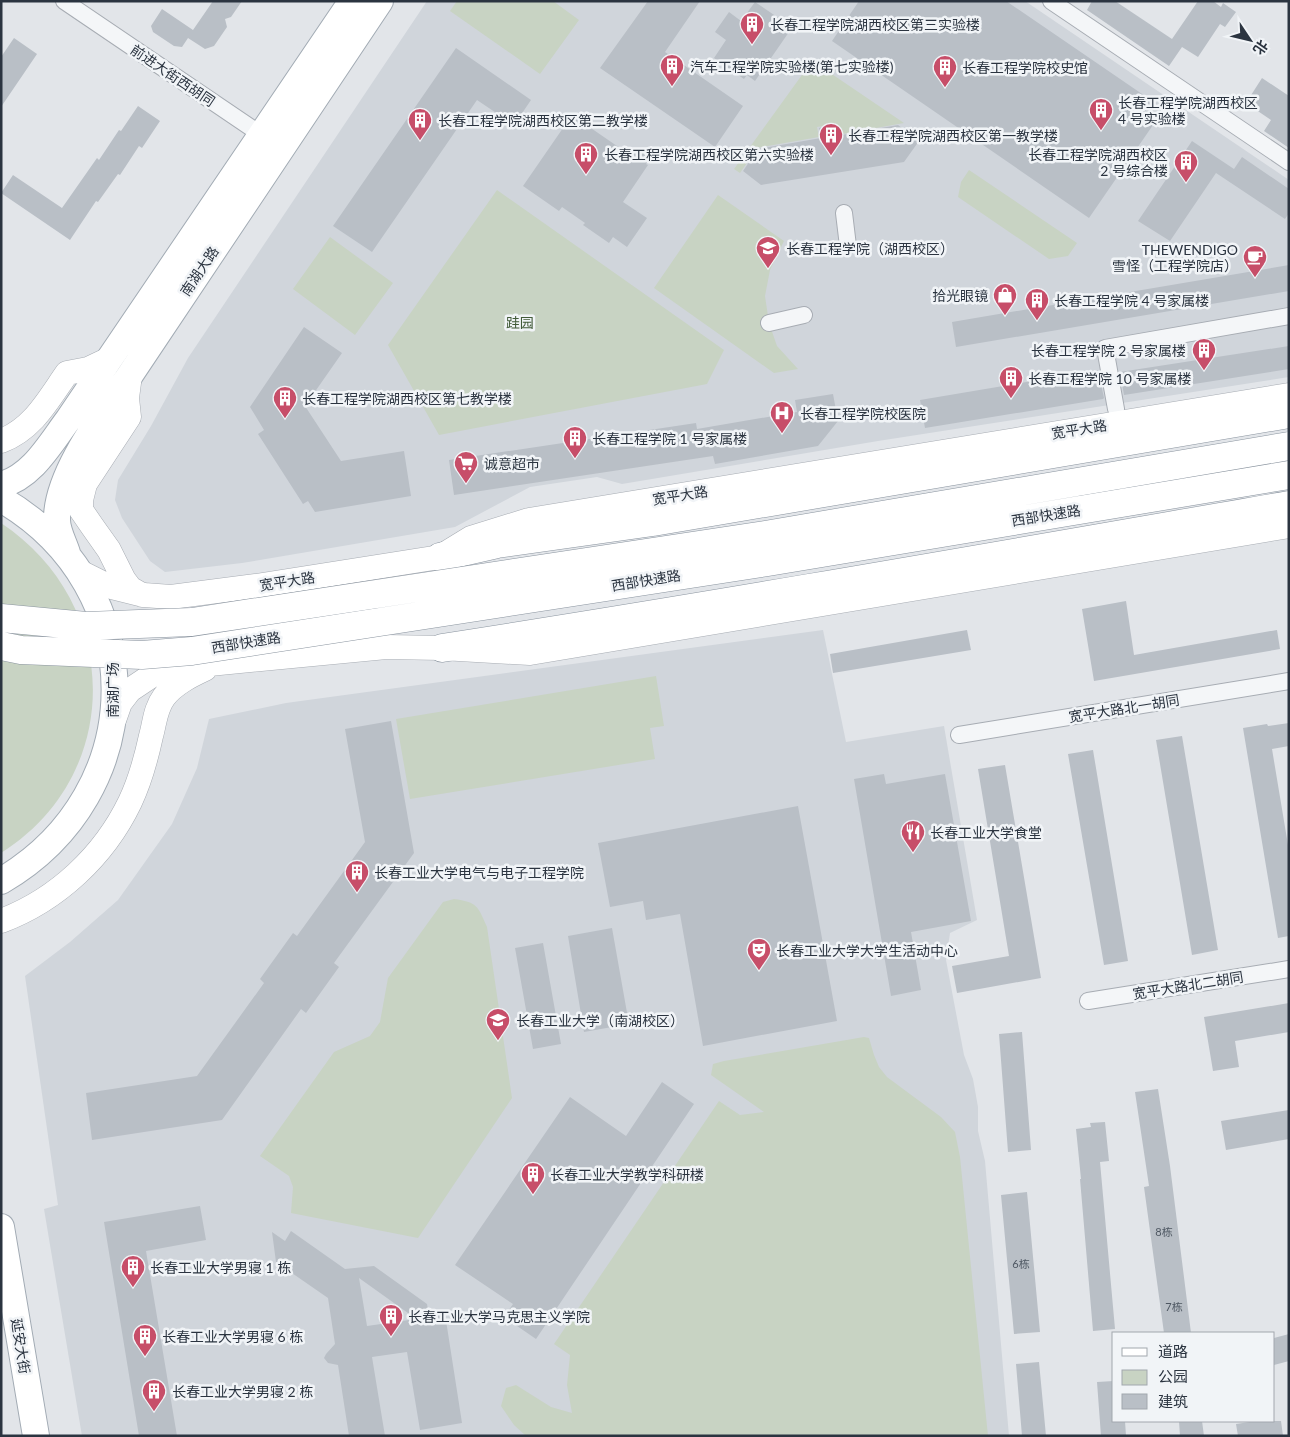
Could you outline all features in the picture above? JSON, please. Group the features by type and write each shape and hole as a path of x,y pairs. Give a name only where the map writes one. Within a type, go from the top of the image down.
{"highway":[{"path":"440,556 497,544 653,522 1289,414"},
{"name":"西部快速路","path":"1,618 86,626 192,622 765,535 1289,446"},
{"name":"西部快速路","path":"1,646 22,650 142,655 192,651 768,562 1289,475"},
{"path":"442,648 869,579 1289,505"}],"main road":[{"name":"南湖大路","path":"73,563 57,522 60,494 68,473 89,437 130,375 271,142 352,1"},
{"name":"南湖大路","path":"1,485 21,476 42,455 108,360 271,142 380,1"},
{"path":"1,440 14,436 32,421 67,373 88,369 108,360"},
{"path":"130,375 127,398 129,417 84,484 81,500 82,510 109,550 124,580 130,588 144,595"},
{"name":"宽平大路","path":"73,563 108,586 144,595 172,597 256,586 440,556 470,538 529,520 1289,395"},
{"name":"南湖广场","path":"1,499 35,521 52,536 92,592 101,612 109,642 115,679 112,724 107,747 91,789 66,828 51,844 34,859 1,881"},
{"path":"112,724 120,703 130,690 154,674 179,667 386,647 530,653 1289,526"},
{"path":"1,921 36,906 58,890 88,862 109,837 130,802 142,772 156,710 165,696 182,680 218,662"},
{"name":"延安大街","path":"1,1227 36,1436"},
{"name":"延安大街","path":"1,1333 18,1436"}],"street":[{"name":"前进大街西胡同","path":"64,1 271,142"},
{"path":"1051,1 1289,162"},
{"path":"844,213 848,246"},
{"path":"769,323 804,315"},
{"path":"1116,409 1105,348 1289,316"},
{"name":"宽平大路北一胡同","path":"959,735 1289,682"},
{"name":"宽平大路北二胡同","path":"1088,1001 1289,969"}],"shaded area":[{"name":"长春工程学院（湖西校区）","path":"427,1 1025,1 1289,180 1289,377 878,441 622,484 597,477 530,487 455,527 242,563 165,572 150,561 122,518 115,500 118,480 151,426 188,358"},
{"name":"长春工业大学（南湖校区）","path":"823,630 846,742 944,726 977,920 950,933 946,960 964,1055 973,1079 978,1107 978,1131 985,1161 1009,1436 82,1436 44,1209 58,1205 25,976 70,942 118,900 172,824 197,768 209,719 286,703"}],"green space":[{"path":"457,1 553,1 579,20 540,74 450,11"},
{"path":"820,66 904,123 837,135 835,124 817,127 819,137 757,148 740,173 734,169 807,68"},
{"path":"969,170 1077,243 1068,256 1049,259 958,197 961,182"},
{"name":"跬园","path":"497,190 724,350 707,384 439,435 388,345"},
{"path":"718,195 784,241 770,270 765,296 769,323 777,346 798,369 774,373 654,288"},
{"path":"330,237 393,283 355,335 293,289"},
{"path":"1,523 41,557 69,597 87,642 93,689 87,735 70,780 42,820 1,853"},
{"path":"656,676 664,726 650,728 655,759 410,799 396,719"},
{"path":"454,899 476,906 487,927 512,1098 418,1238 291,1213 293,1187 289,1176 260,1156 334,1052 370,1036 380,1022 388,978 443,902"},
{"path":"864,1037 869,1038 879,1067 887,1077 941,1117 955,1132 960,1157 988,1436 526,1436 514,1425 501,1406 506,1388 516,1385 551,1407 572,1413 567,1385 570,1355 554,1344 719,1101 740,1115 764,1112 711,1075 713,1064"}],"building":[{"path":"213,1 242,1 231,17 225,19 227,27 214,46 205,49 188,38 182,47 174,46 153,32 151,26 162,9 193,30"},
{"name":"汽车工程学院实验楼(第七实验楼)","path":"648,1 700,1 665,52 743,106 715,147 600,68"},
{"name":"长春工程学院湖西校区 4 号实验楼","path":"859,1 1006,1 1164,109 1089,218 832,41"},
{"path":"1092,1 1115,1 1172,39 1198,1 1213,1 1221,7 1223,3 1236,12 1225,27 1220,24 1198,57 1182,47 1169,66 1087,10"},
{"name":"长春工程学院湖西校区第三实验楼","path":"755,2 783,21 780,26 789,32 755,81 747,75 744,79 714,58 726,40 715,32 729,12 741,21"},
{"path":"14,38 37,54 1,107 1,57"},
{"name":"长春工程学院湖西校区第二教学楼","path":"456,48 531,100 514,125 477,100 372,252 333,226"},
{"path":"1262,78 1289,96 1289,148 1264,131 1271,120 1246,103"},
{"path":"138,106 160,121 142,148 139,146 120,175 118,174 98,202 96,201 70,240 1,193 13,175 62,208 97,158 99,160"},
{"name":"长春工程学院湖西校区第六实验楼","path":"572,115 630,155 635,148 650,158 646,164 648,165 623,202 647,218 627,247 613,237 609,243 583,225 585,223 562,207 559,211 523,186"},
{"name":"长春工程学院湖西校区第一教学楼","path":"834,125 836,136 898,125 919,141 904,162 761,185 743,171 758,149 821,138 819,128"},
{"name":"长春工程学院湖西校区 2 号综合楼","path":"1192,141 1234,169 1242,157 1289,189 1289,213 1285,219 1216,173 1170,241 1138,221"},
{"path":"1289,265 1289,291 956,347 952,322"},
{"name":"长春工程学院湖西校区第七教学楼","path":"304,327 342,353 305,406 341,461 404,451 411,496 315,512 308,501 303,504 258,434 264,430 250,407"},
{"name":"长春工程学院 2 号家属楼","path":"1289,346 1289,369 1124,395 1120,372"},
{"name":"长春工程学院 10 号家属楼","path":"1098,370 1103,399 925,428 920,400"},
{"name":"长春工程学院 1 号家属楼","path":"833,394 838,421 818,446 715,464 713,456 454,495 449,460 696,423 697,429 797,412 795,400"},
{"path":"1126,601 1134,655 1277,630 1280,649 1094,681 1082,609"},
{"path":"967,630 971,650 833,673 830,654"},
{"name":"长春工业大学电气与电子工程学院","path":"391,721 414,853 334,963 339,967 306,1013 301,1009 222,1120 92,1140 86,1093 197,1076 264,983 260,979 293,933 297,936 365,842 345,729"},
{"path":"1289,723 1289,746 1272,749 1289,851 1289,936 1278,938 1243,728"},
{"path":"1182,736 1218,950 1192,955 1156,740"},
{"path":"1093,750 1128,961 1104,965 1068,754"},
{"path":"1005,765 1041,978 957,993 952,966 1009,956 978,769"},
{"name":"长春工业大学食堂","path":"884,774 886,784 945,774 971,921 911,932 921,990 891,996 854,779"},
{"name":"长春工业大学大学生活动中心","path":"798,806 837,1021 703,1046 680,914 646,920 643,901 610,907 598,843"},
{"path":"612,928 629,1024 584,1032 568,936"},
{"path":"543,943 561,1044 533,1049 515,948"},
{"path":"1289,1003 1289,1032 1235,1041 1239,1067 1213,1071 1204,1017"},
{"path":"1022,1032 1031,1150 1008,1152 999,1034"},
{"path":"662,1082 694,1104 536,1339 504,1317 513,1304 455,1265 570,1097 626,1136"},
{"path":"1158,1089 1170,1166 1191,1332 1164,1332 1144,1187 1149,1186 1135,1092"},
{"path":"1289,1110 1289,1139 1226,1150 1221,1121"},
{"path":"1105,1122 1109,1161 1100,1162 1115,1329 1093,1331 1076,1129 1091,1127 1090,1123"},
{"path":"1027,1192 1040,1332 1014,1334 1001,1195"},
{"name":"长春工业大学男寝 1 栋","path":"200,1206 206,1240 146,1251 177,1436 139,1436 104,1222"},
{"name":"长春工业大学马克思主义学院","path":"291,1231 345,1269 374,1266 427,1304 429,1316 445,1314 462,1423 420,1430 407,1352 372,1357 385,1436 349,1436 338,1365 328,1363 324,1358 335,1344 328,1298 276,1262 272,1232 285,1241","holes":["359,1278 416,1319 367,1326"]},
{"path":"1289,1334 1289,1361 1275,1365 1275,1338"},
{"path":"1039,1362 1046,1436 1022,1436 1016,1364"},
{"path":"1112,1381 1112,1422 1125,1422 1126,1436 1101,1436 1097,1382"},
{"path":"1281,1421 1283,1436 1238,1436 1236,1424"},
{"path":"1179,1422 1202,1422 1204,1436 1180,1436"}],"place":[{"name":"长春工程学院湖西校区第三实验楼","path":"752,45"},
{"name":"汽车工程学院实验楼(第七实验楼)","path":"672,87"},
{"name":"长春工程学院校史馆","path":"945,88"},
{"name":"长春工程学院湖西校区 4 号实验楼","path":"1101,131"},
{"name":"长春工程学院湖西校区第二教学楼","path":"420,141"},
{"name":"长春工程学院湖西校区第一教学楼","path":"831,156"},
{"name":"长春工程学院湖西校区第六实验楼","path":"586,175"},
{"name":"长春工程学院湖西校区 2 号综合楼","path":"1186,183"},
{"name":"长春工程学院（湖西校区）","path":"768,269"},
{"name":"THEWENDIGO 雪怪（工程学院店）","path":"1255,278"},
{"name":"拾光眼镜","path":"1005,316"},
{"name":"长春工程学院 4 号家属楼","path":"1037,321"},
{"name":"长春工程学院 2 号家属楼","path":"1204,371"},
{"name":"长春工程学院 10 号家属楼","path":"1011,399"},
{"name":"长春工程学院湖西校区第七教学楼","path":"285,419"},
{"name":"长春工程学院校医院","path":"782,434"},
{"name":"长春工程学院 1 号家属楼","path":"575,459"},
{"name":"诚意超市","path":"466,484"},
{"name":"长春工业大学食堂","path":"913,853"},
{"name":"长春工业大学电气与电子工程学院","path":"357,893"},
{"name":"长春工业大学大学生活动中心","path":"759,971"},
{"name":"长春工业大学（南湖校区）","path":"498,1041"},
{"name":"长春工业大学教学科研楼","path":"533,1195"},
{"name":"长春工业大学男寝 1 栋","path":"133,1288"},
{"name":"长春工业大学马克思主义学院","path":"391,1337"},
{"name":"长春工业大学男寝 6 栋","path":"145,1357"},
{"name":"长春工业大学男寝 2 栋","path":"154,1412"}]}
